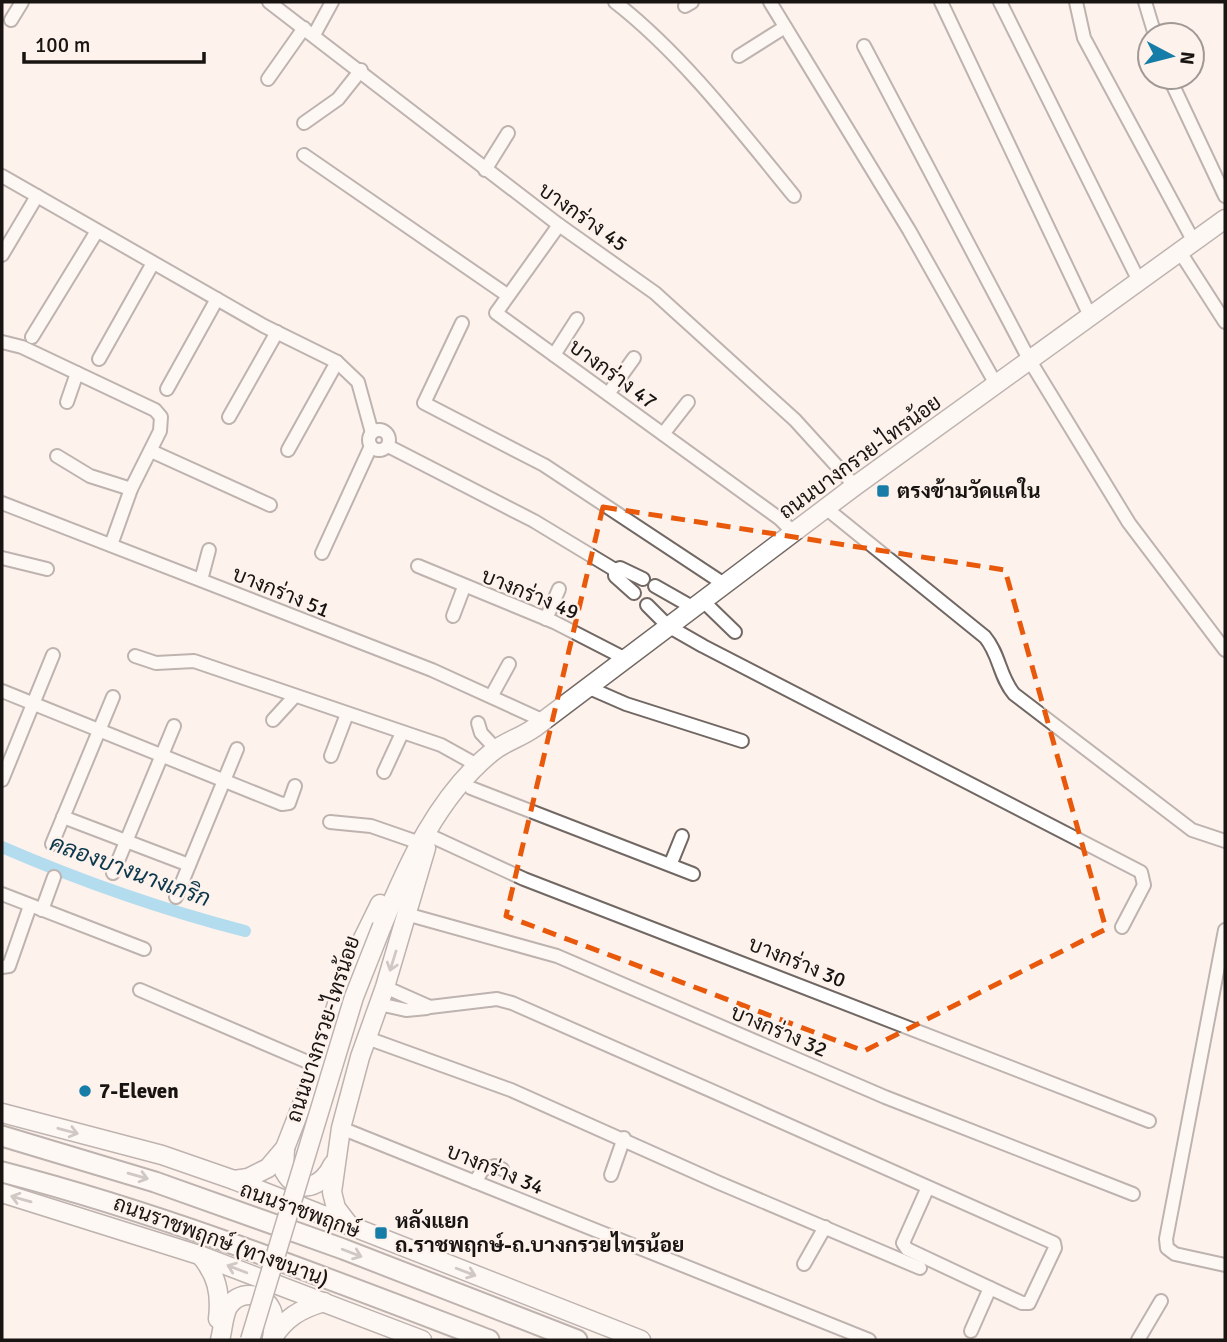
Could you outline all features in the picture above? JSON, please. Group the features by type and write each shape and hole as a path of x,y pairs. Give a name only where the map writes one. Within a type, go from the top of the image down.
{"main road":[{"name":"ถนนบางกรวย-ไทรน้อย","path":"250,1340 354,997 433,821 477,765 512,737 524,735 544,721 855,486 1225,219"},
{"name":"ถนนบางกรวย-ไทรน้อย","path":"423,846 471,788 519,747 524,735"},
{"path":"353,1228 336,1208 332,1192 336,1154 341,1128 406,914 423,846"},
{"path":"336,1154 321,1183 310,1187 299,1186 284,1171 285,1149 317,1066 349,967 383,898 403,867 423,846"},
{"name":"ถนนบางกรวย-ไทรน้อย","path":"257,1340 360,999 385,927"},
{"path":"2,1113 162,1155 234,1180 641,1340"},
{"name":"ถนนราชพฤกษ์","path":"2,1136 155,1182 343,1249 577,1340"},
{"path":"234,1180 258,1175 285,1149"},
{"path":"7,1174 147,1216 316,1274 489,1340"},
{"name":"ถนนราชพฤกษ์ (ทางขนาน)","path":"2,1194 199,1255 422,1340"},
{"path":"199,1255 213,1270 220,1295 218,1340"},
{"path":"218,1340 228,1308 241,1296 249,1294 264,1299 271,1308 272,1340"},
{"path":"272,1340 278,1329 301,1309 324,1302"}],"street":[{"path":"10,20 22,2"},
{"name":"บางกร่าง 45","path":"269,2 361,70 485,170 655,293 795,420 855,486"},
{"path":"268,79 332,2"},
{"path":"615,2 641,22 672,53 794,196"},
{"path":"770,2 909,230 997,386"},
{"path":"941,2 1091,318"},
{"path":"1000,2 1139,281"},
{"path":"1076,2 1084,38 1225,322"},
{"path":"1145,2 1151,21"},
{"path":"739,56 785,27"},
{"path":"864,46 1030,361 1129,523 1225,650"},
{"path":"304,123 338,99 361,70"},
{"path":"1176,91 1225,196"},
{"path":"485,170 509,133"},
{"path":"304,155 507,295 559,225"},
{"path":"2,176 217,299 337,362 358,382 372,440"},
{"path":"2,256 37,196"},
{"path":"32,337 97,230"},
{"path":"99,359 153,263"},
{"name":"บางกร่าง 47","path":"507,295 496,313 794,533"},
{"path":"167,389 217,299"},
{"path":"554,355 577,319"},
{"path":"462,323 424,403 544,466 724,584"},
{"path":"229,417 277,332"},
{"path":"2,342 22,347 155,410 161,417 160,431 131,489 111,545"},
{"path":"608,394 634,358"},
{"path":"288,450 337,362"},
{"path":"67,402 77,373"},
{"path":"663,435 688,402"},
{"path":"322,553 372,440 386,432 388,446 534,522 615,570 620,568 643,579"},
{"path":"151,451 270,505"},
{"path":"57,456 90,476 131,489"},
{"name":"บางกร่าง 51","path":"2,503 492,695 544,721"},
{"path":"827,509 985,637 997,653 1002,675 1014,694 1192,830 1225,841"},
{"path":"201,580 209,550"},
{"path":"2,558 47,569"},
{"name":"บางกร่าง 49","path":"418,566 546,619 626,659"},
{"path":"615,570 615,576 634,593"},
{"path":"655,586 697,604 734,632"},
{"path":"453,616 464,587"},
{"path":"546,619 559,589"},
{"path":"647,605 668,626 1141,872 1144,885 1122,927"},
{"path":"2,780 53,655"},
{"path":"135,656 156,663 194,661 452,750 477,765"},
{"path":"492,695 509,664"},
{"path":"587,687 626,704 742,741"},
{"path":"2,691 282,804 289,803 295,786"},
{"path":"274,720 295,696"},
{"path":"52,844 113,697"},
{"path":"331,756 346,714"},
{"path":"478,723 481,733 496,749"},
{"path":"113,873 174,726"},
{"path":"384,772 402,733"},
{"path":"176,897 237,749"},
{"path":"471,788 556,823 671,863 693,874"},
{"path":"63,817 189,866"},
{"name":"บางกร่าง 30","path":"330,822 360,823 524,879 1149,1121"},
{"path":"671,863 682,836"},
{"path":"2,968 9,966 54,877"},
{"path":"2,894 145,949"},
{"name":"บางกร่าง 32","path":"406,914 557,956 885,1097 1133,1194"},
{"path":"1225,930 1166,1239 1167,1248 1175,1254 1225,1265"},
{"path":"385,986 430,1007"},
{"path":"140,990 317,1066"},
{"path":"379,1004 406,1010 505,1000 928,1186 1056,1245 1029,1303 1022,1303 907,1249 903,1243 928,1186"},
{"path":"367,1038 456,1068 624,1138 717,1182 920,1268"},
{"name":"บางกร่าง 34","path":"341,1128 869,1340"},
{"path":"611,1175 624,1138"},
{"path":"475,1182 483,1169 495,1166 502,1169"},
{"path":"804,1264 825,1227"},
{"path":"971,1331 989,1288"},
{"path":"1138,1340 1161,1301"}],"highlighted area":[{"path":"603,507 1005,570 1106,929 864,1051 506,916"}],"waterway":[{"name":"คลองบางนางเกริก","path":"2,847 122,894 245,931"}],"place":[{"name":"ตรงข้ามวัดแคใน","path":"883,491"},
{"name":"7-Eleven","path":"85,1091"},
{"name":"หลังแยก ถ.ราชพฤกษ์-ถ.บางกรวยไทรน้อย","path":"381,1233"}]}
